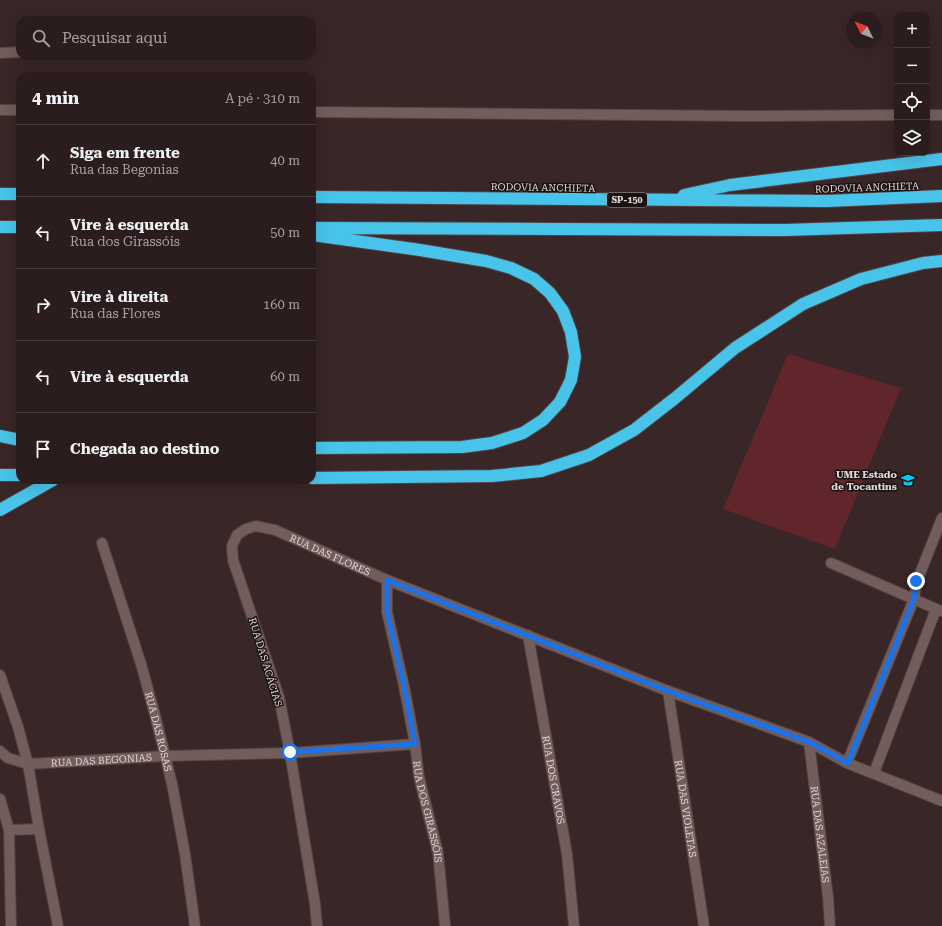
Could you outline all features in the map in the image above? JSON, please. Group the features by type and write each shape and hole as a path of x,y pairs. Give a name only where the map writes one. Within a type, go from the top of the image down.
{"highway":[{"path":"663,200 730,185 942,159"},
{"path":"0,194 16,194"},
{"name":"RODOVIA ANCHIETA","path":"316,197 827,202 942,196"},
{"path":"316,228 785,230 942,225"},
{"path":"0,227 16,227"},
{"path":"316,235 486,261 511,268 528,276 534,279 550,293 563,311 571,332 575,357 571,380 560,402 543,420 523,433 492,443 462,447 316,448"},
{"path":"316,478 492,476 541,471 588,455 634,430 735,348 803,304 861,279 923,263 942,261"},
{"path":"0,436 16,439"},
{"path":"0,444 16,445"},
{"path":"0,475 16,475"},
{"path":"0,510 46,484"}],"street":[{"path":"0,53 16,52"},
{"path":"0,110 16,110"},
{"path":"316,112 738,116 894,115"},
{"path":"930,115 942,115"},
{"path":"848,763 914,599 916,581 942,518"},
{"name":"RUA DAS ACÁCIAS","path":"275,530 256,526 246,529 237,535 232,546 233,560 279,698 290,752 315,904 317,926"},
{"name":"RUA DAS FLORES","path":"275,530 387,580 668,691 809,742 848,763 942,801"},
{"name":"RUA DAS ROSAS","path":"102,543 141,664 172,784 185,854 195,926"},
{"path":"831,563 939,611 874,773"},
{"name":"RUA DOS GIRASSÓIS","path":"387,580 387,612 404,686 415,744 419,777 438,853 445,926"},
{"name":"RUA DOS CRAVOS","path":"528,635 566,854 574,926"},
{"path":"0,675 18,727 28,764 58,926"},
{"name":"RUA DAS VIOLETAS","path":"668,691 704,926"},
{"name":"RUA DAS AZALEIAS","path":"809,742 828,897 830,926"},
{"name":"RUA DAS BEGONIAS","path":"28,764 165,756 290,752 415,744"},
{"path":"0,751 8,758 28,764"},
{"path":"0,799 9,830 12,926"},
{"path":"9,830 39,829"}],"shaded area":[{"path":"788,354 901,388 835,549 723,509"}],"place":[{"name":"UME Estado de Tocantins","path":"908,480"}],"route":[{"path":"290,752 415,744 404,686 387,612 387,580 668,691 809,742 848,763 914,599 916,581"}]}
